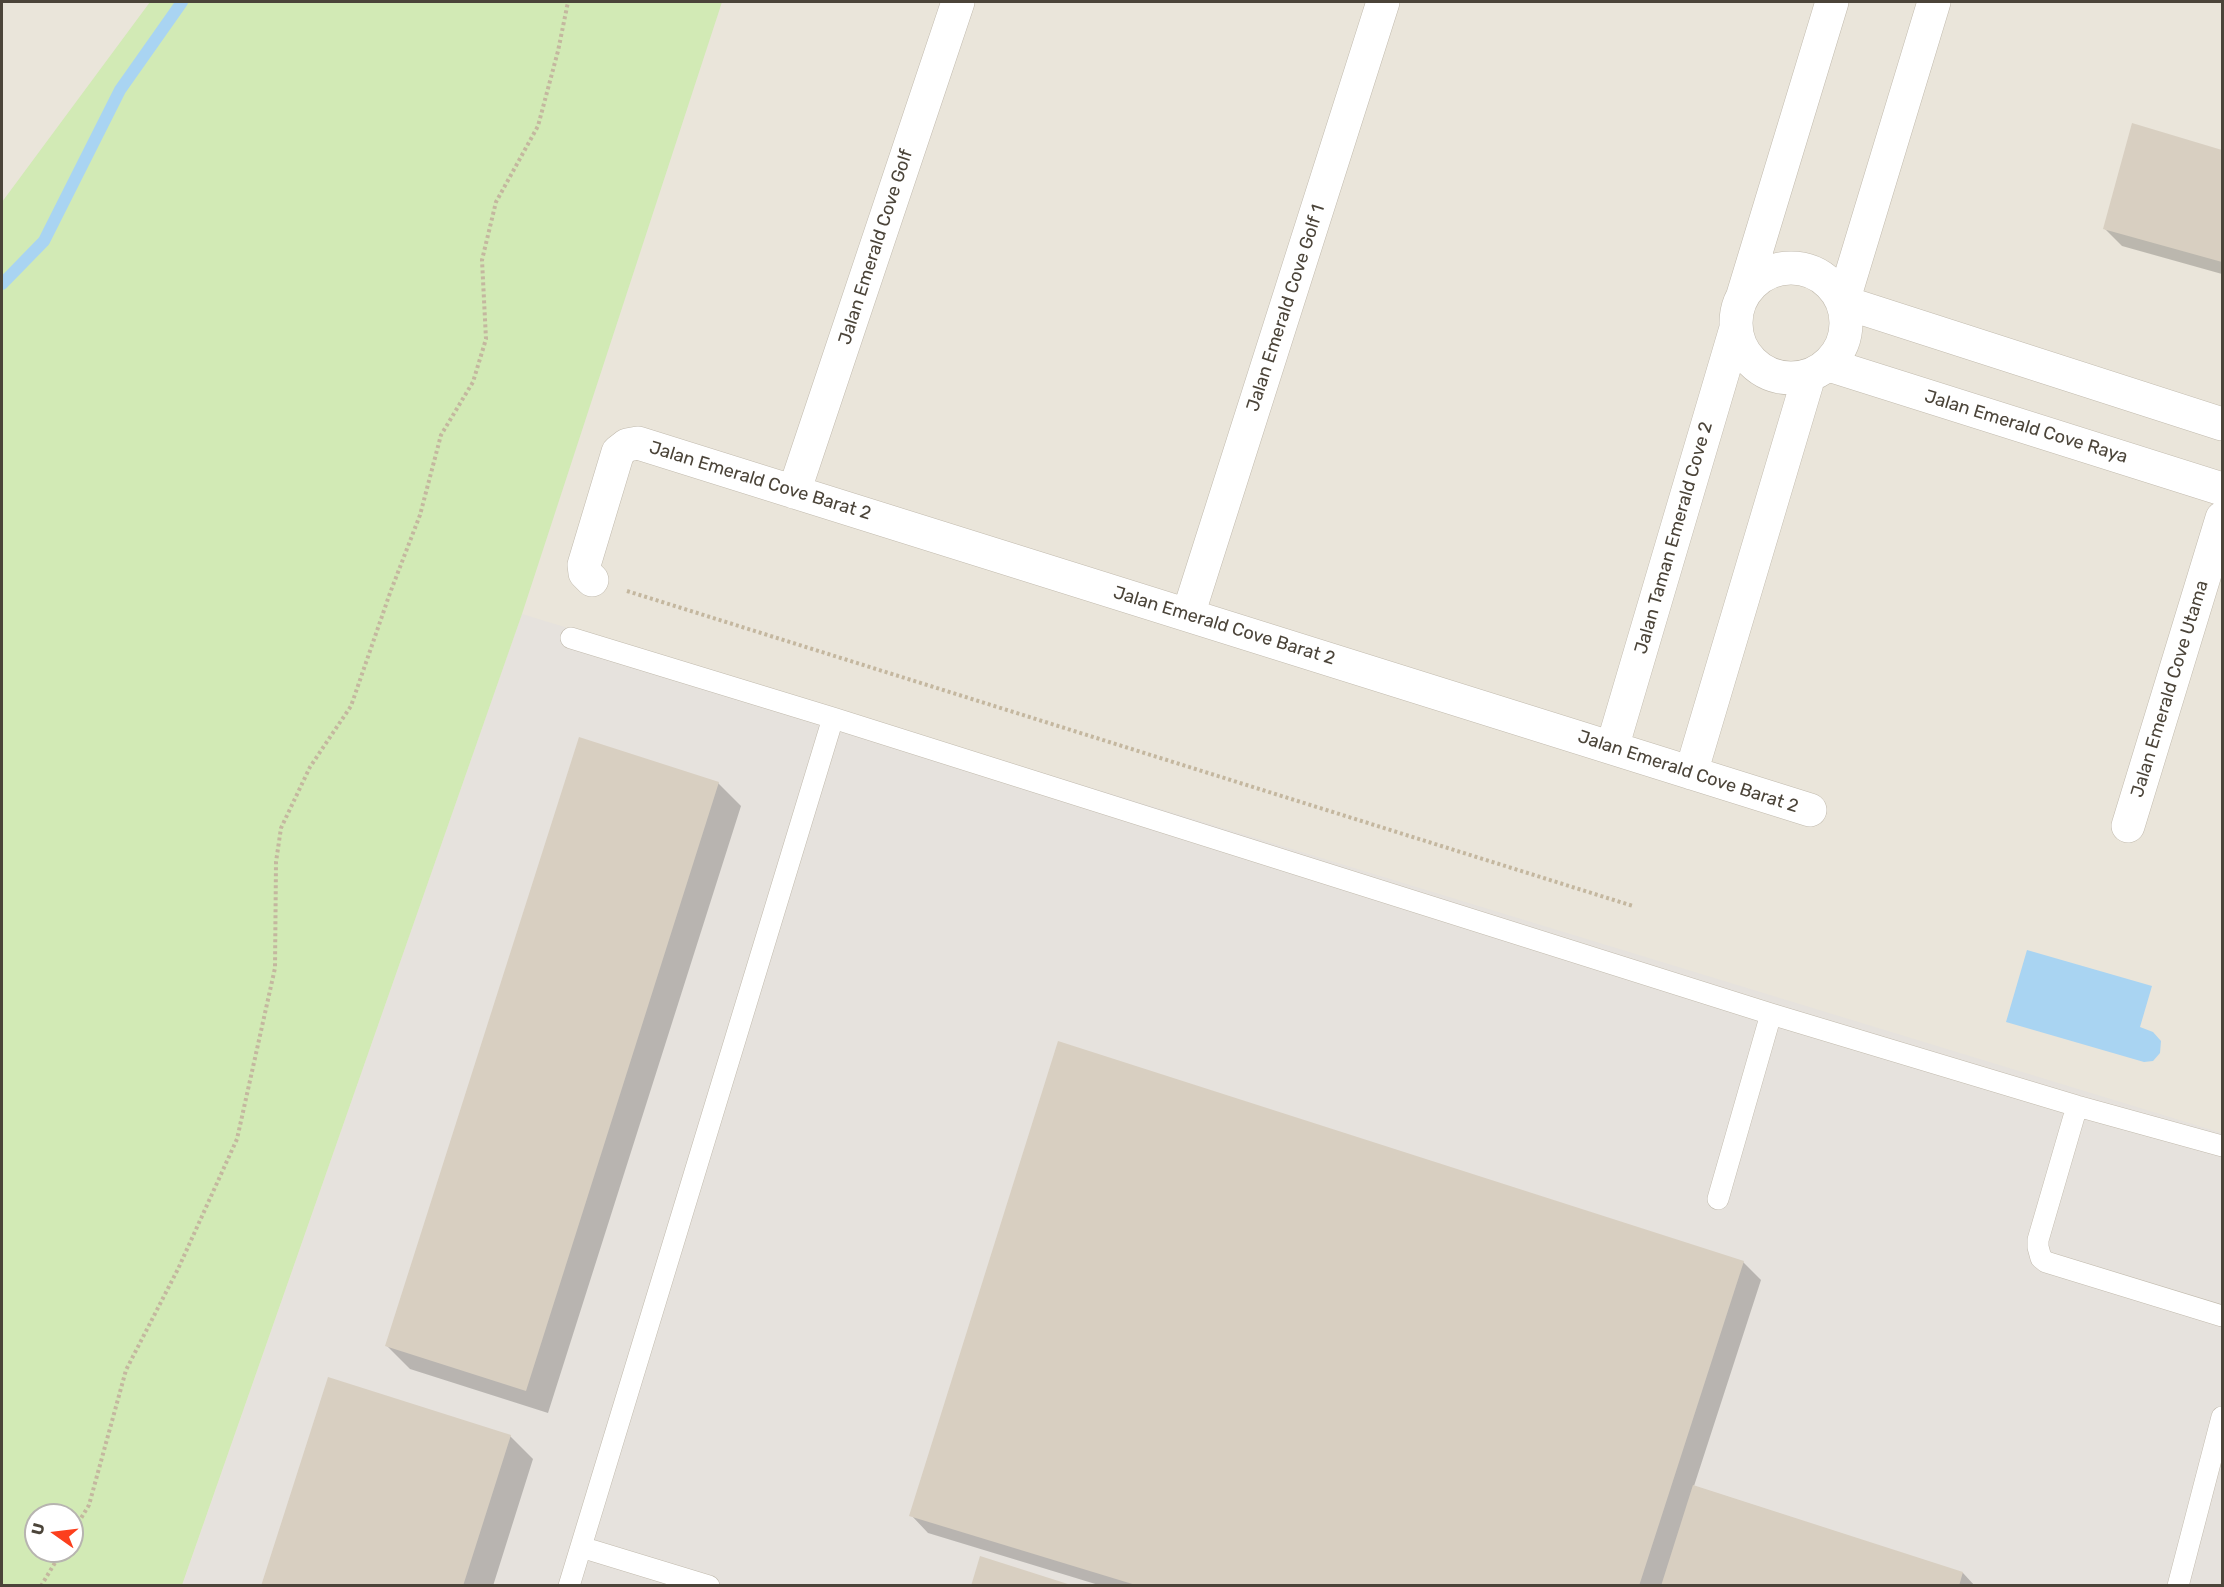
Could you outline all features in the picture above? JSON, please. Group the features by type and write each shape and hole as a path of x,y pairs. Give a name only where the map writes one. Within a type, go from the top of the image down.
{"street":[{"name":"Jalan Emerald Cove Golf","path":"794,492 958,2"},
{"name":"Jalan Emerald Cove Golf 1","path":"1188,615 1383,2"},
{"name":"Jalan Taman Emerald Cove 2","path":"1611,748 1832,2"},
{"path":"1691,773 1819,371 1842,346 1847,324 1843,302 1934,2"},
{"name":"Jalan Taman Emerald Cove 2","path":"1739,312 1752,284 1764,274 1794,267 1823,277 1835,288 1843,302"},
{"path":"1843,302 2223,424"},
{"path":"1739,312 1740,344 1748,359 1761,370 1776,377 1792,380 1819,371"},
{"name":"Jalan Emerald Cove Raya","path":"1819,371 2223,489"},
{"name":"Jalan Emerald Cove Barat 2","path":"592,580 585,573 584,565 618,452 627,445 638,443 1810,810"},
{"name":"Jalan Emerald Cove Utama","path":"2128,826 2223,518"}],"lane":[{"path":"571,638 833,718 1771,1014 2077,1107 2223,1146"},
{"path":"568,1586 833,718"},
{"path":"1718,1199 1771,1014"},
{"path":"2077,1107 2038,1240 2042,1258 2223,1316"},
{"path":"2178,1586 2223,1418"},
{"path":"581,1547 710,1586"}],"path":[{"path":"84,1513 89,1505 126,1370 178,1269 237,1139 275,968 276,862 281,828 310,767 351,706 390,592 420,516 441,435 473,382 486,339 482,260 496,202 538,126 558,51 568,2"},
{"path":"592,580 1633,906"},
{"path":"41,1586 55,1563"}],"shaded area":[{"path":"2,2 2222,2 2222,1585 2,1586"},
{"path":"522,614 2222,1133 2222,1585 182,1586"}],"green space":[{"path":"150,2 722,2 522,614 182,1585 2,1585 2,202"}],"water":[{"path":"2027,950 2152,986 2140,1027 2153,1032 2161,1041 2160,1053 2153,1061 2144,1062 2006,1022"}],"building":[{"path":"2132,123 2222,150 2222,262 2103,229"},
{"path":"579,737 719,782 526,1391 385,1346"},
{"path":"1058,1041 1744,1261 1639,1586 1139,1586 909,1516"},
{"path":"328,1377 511,1435 463,1586 261,1586"},
{"path":"1693,1485 1963,1572 1959,1586 1661,1586"},
{"path":"980,1556 1071,1585 1071,1586 971,1586"}],"waterway":[{"path":"2,284 44,241 120,90 182,2"}]}
